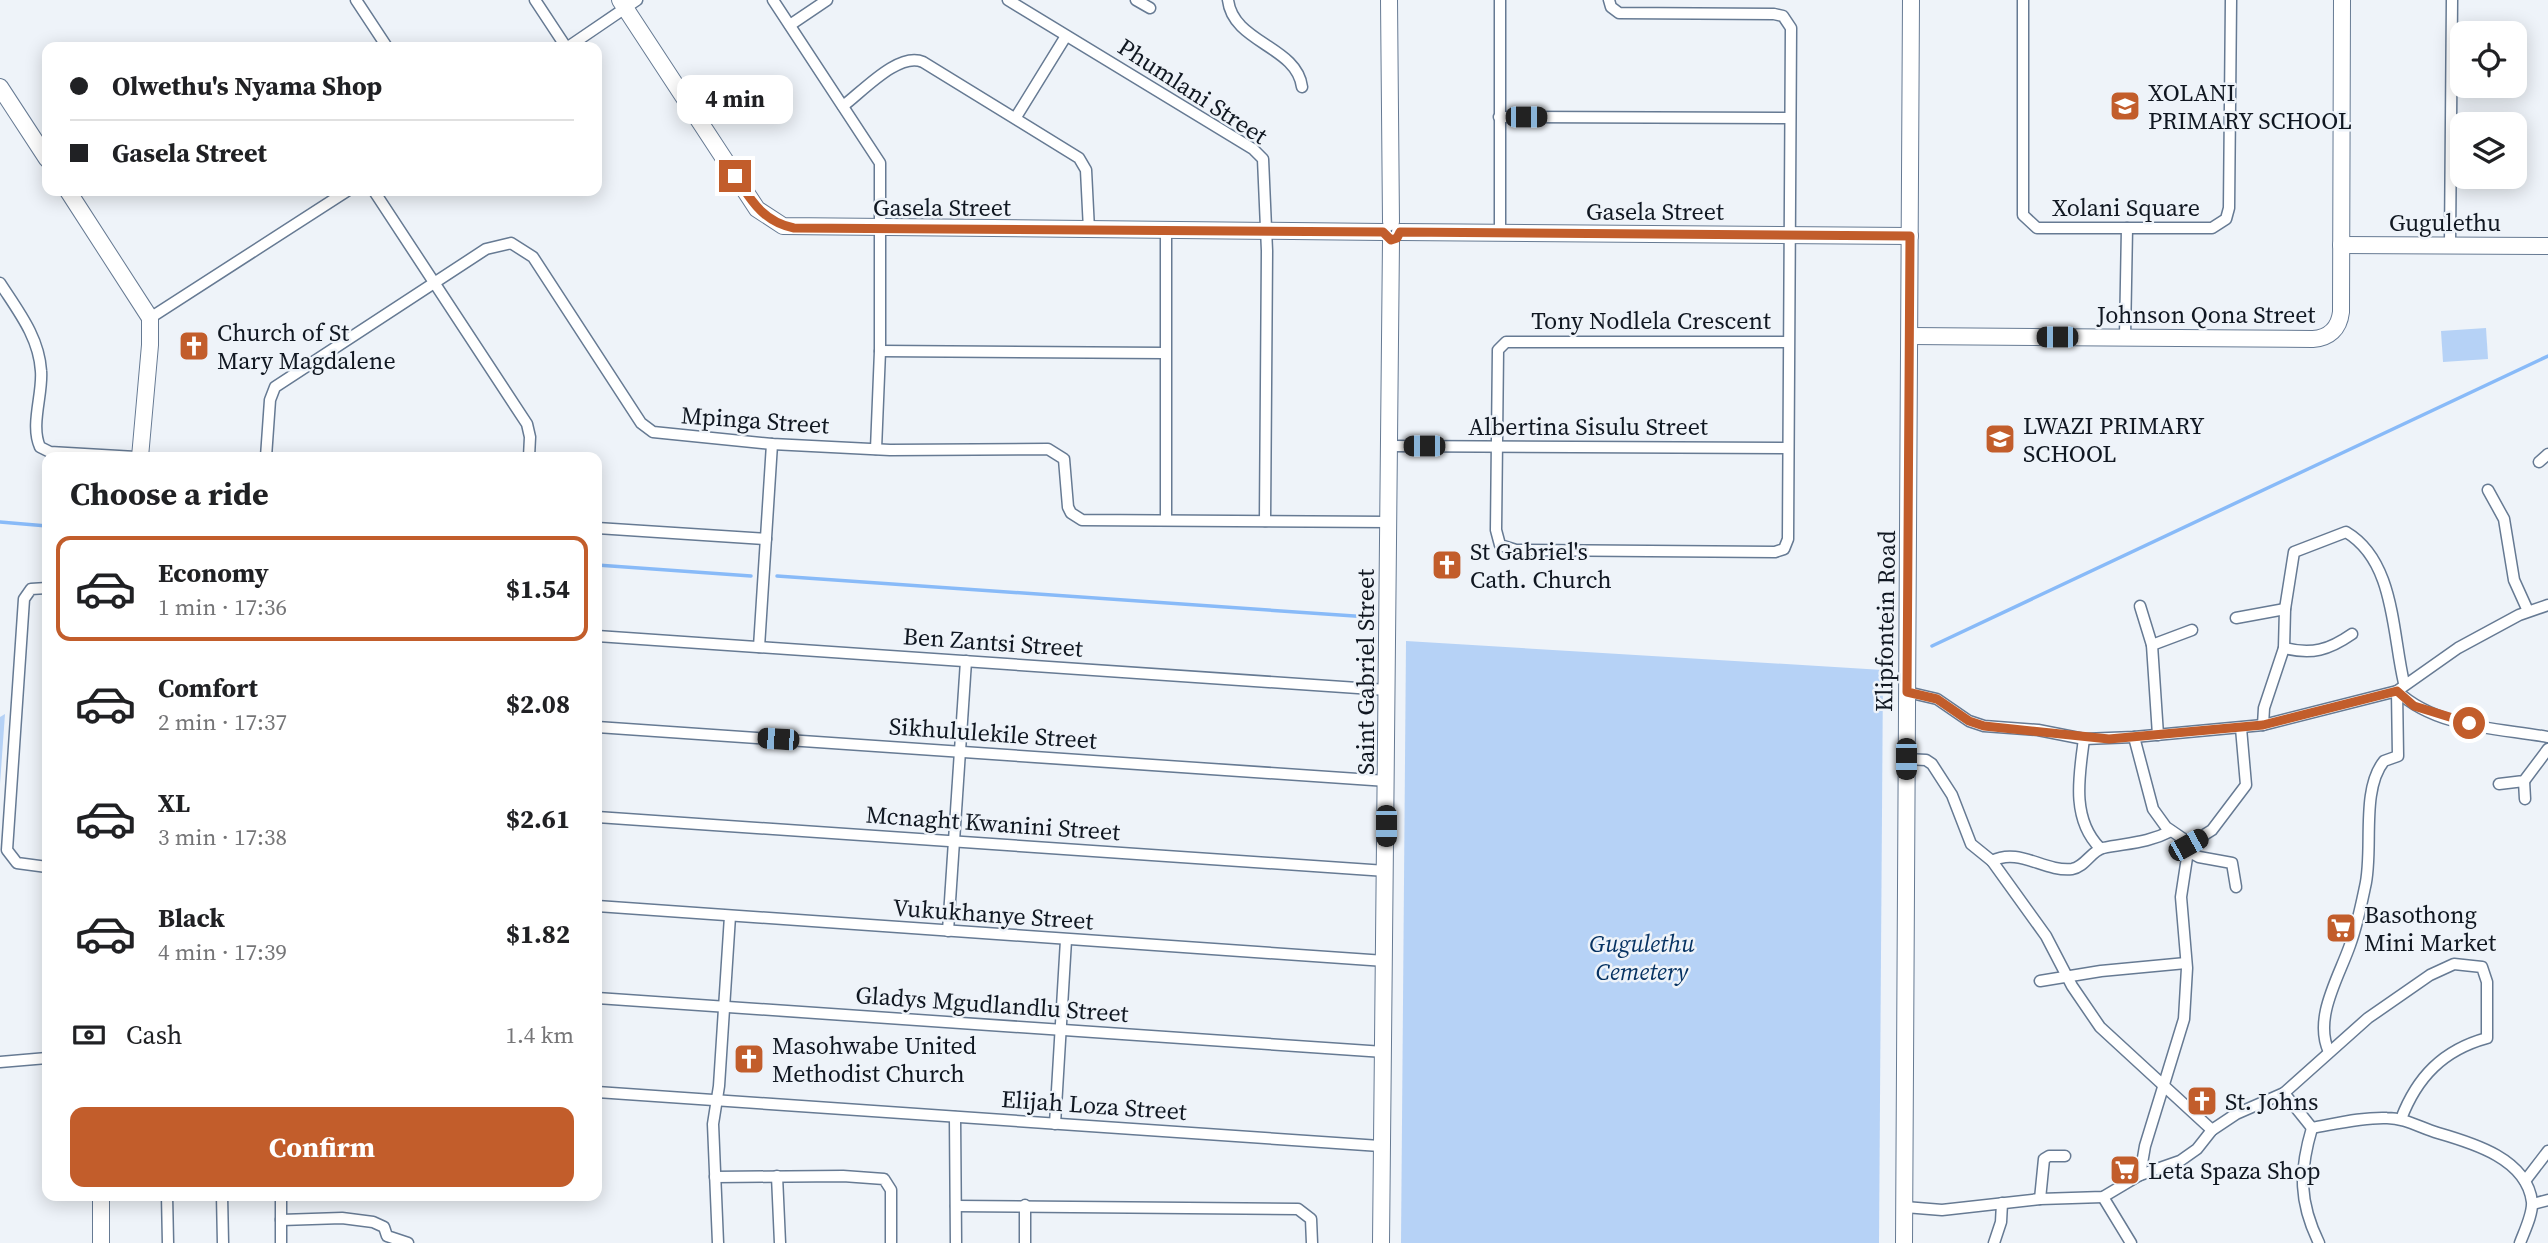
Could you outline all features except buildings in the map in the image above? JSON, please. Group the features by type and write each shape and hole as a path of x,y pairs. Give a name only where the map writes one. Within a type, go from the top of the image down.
{"street":[{"path":"356,0 384,42"},
{"path":"535,0 564,42"},
{"path":"773,0 880,163 880,351 876,449"},
{"path":"790,25 828,0"},
{"name":"Phumlani Street","path":"1008,0 1260,155 1265,165 1265,521"},
{"path":"1136,0 1150,8"},
{"path":"1228,0 1234,19 1297,71 1302,87"},
{"name":"Saint Gabriel Street","path":"1381,1243 1391,232 1389,0"},
{"path":"1500,0 1500,232"},
{"path":"1609,0 1611,8 1619,13 1779,15 1789,23 1788,448"},
{"path":"1719,13 1720,0"},
{"name":"Klipfontein Road","path":"1904,1243 1911,0"},
{"name":"Xolani Square","path":"2023,0 2023,215 2037,228 2212,228 2226,219 2229,208 2231,0"},
{"name":"Johnson Qona Street","path":"1911,336 2323,338 2336,328 2341,316 2342,0"},
{"path":"2450,244 2452,0"},
{"path":"574,42 628,3"},
{"name":"Gasela Street","path":"628,3 757,209 773,222 794,228 1910,236"},
{"path":"1016,117 1066,36"},
{"path":"843,106 899,62 911,58 1016,117 1083,163 1089,230"},
{"path":"1,89 42,151"},
{"path":"1499,117 1790,118"},
{"path":"71,196 150,318 150,345 139,452"},
{"path":"150,318 339,196"},
{"path":"377,196 527,424 529,452"},
{"path":"2125,337 2127,228"},
{"path":"1166,230 1166,519"},
{"name":"Mpinga Street","path":"266,452 270,400 275,387 491,246 511,243 533,257 648,430 663,434 772,444 876,449 1048,449 1063,459 1068,507 1076,518 1389,522"},
{"name":"Gugulethu","path":"2341,245 2548,246"},
{"path":"0,283 32,335 39,357 41,373 36,436 40,447 50,452"},
{"name":"Tony Nodlela Crescent","path":"1788,448 1786,547 1775,552 1516,550 1500,545 1496,530 1498,350 1506,342 1789,342"},
{"path":"880,351 1164,353"},
{"path":"759,647 772,444"},
{"name":"Albertina Sisulu Street","path":"1389,446 1788,448"},
{"path":"2488,490 2504,519 2514,580 2528,611"},
{"path":"602,528 766,539"},
{"path":"2263,725 2264,708 2284,648 2285,609 2294,552 2346,532 2361,541 2375,560 2383,580 2401,687 2398,756 2384,761 2374,782 2368,873 2355,932 2323,1024 2324,1041 2329,1052"},
{"path":"42,588 31,589 24,599 4,826 12,860 42,866"},
{"path":"1907,692 1937,699 1969,721 1984,726 2038,730 2084,739 2241,728 2263,725 2401,687 2458,648 2528,611 2548,605"},
{"path":"2140,606 2152,645 2158,735"},
{"path":"2236,618 2285,609"},
{"path":"2152,645 2192,630"},
{"path":"2284,648 2321,651 2334,647 2352,634"},
{"name":"Ben Zantsi Street","path":"602,636 1387,690"},
{"path":"948,931 966,661"},
{"path":"2401,687 2414,706 2444,717 2487,729 2548,737"},
{"name":"Sikhululekile Street","path":"602,727 1387,781"},
{"path":"2140,1175 2184,1019 2186,963 2181,897 2188,848 2212,830 2246,785 2241,728"},
{"path":"2134,737 2153,809 2171,831 2199,857 2232,863 2236,887"},
{"path":"2084,739 2079,794 2084,826 2099,848"},
{"path":"2525,799 2524,781 2548,749"},
{"path":"1906,759 1922,759 1932,764 1952,794 1971,844 1992,861 2046,936 2067,976 2100,1027 2212,1130"},
{"path":"2499,783 2524,781"},
{"name":"Mcnaght Kwanini Street","path":"602,817 1386,871"},
{"path":"1992,861 2000,857 2016,856 2071,869 2083,864 2099,848 2134,845 2171,831"},
{"name":"Vukukhanye Street","path":"602,906 1385,961"},
{"path":"718,1243 713,1124 730,916"},
{"path":"1055,1124 1066,940"},
{"path":"2040,981 2186,963"},
{"path":"1905,1207 1942,1210 2040,1199 2103,1197 2140,1175 2180,1161 2197,1149 2212,1130 2236,1114 2284,1093 2368,1018 2442,968 2462,963 2483,967 2487,982 2487,1038 2459,1048 2430,1069 2407,1102 2401,1119"},
{"name":"Gladys Mgudlandlu Street","path":"602,998 1384,1052"},
{"path":"0,1062 42,1058"},
{"name":"Elijah Loza Street","path":"602,1092 1380,1146"},
{"path":"2284,1093 2312,1128 2304,1169 2304,1207 2319,1243"},
{"path":"955,1117 956,1243"},
{"path":"2312,1128 2375,1118 2401,1119 2494,1154 2525,1181 2533,1204 2519,1243"},
{"path":"2525,1181 2548,1151"},
{"path":"2040,1199 2044,1159 2049,1156 2065,1156"},
{"path":"777,1176 780,1243"},
{"path":"715,1177 884,1179 891,1190 891,1243"},
{"path":"2103,1197 2132,1243"},
{"path":"2533,1204 2548,1200"},
{"path":"101,1201 101,1243"},
{"path":"167,1201 168,1243"},
{"path":"222,1201 223,1243"},
{"path":"281,1201 281,1243"},
{"path":"1994,1243 2002,1203"},
{"path":"1025,1205 1026,1243"},
{"path":"956,1206 1298,1209 1311,1219 1312,1243"},
{"path":"281,1220 326,1218 373,1222 384,1227 387,1236 408,1243"}],"green space":[{"path":"2486,328 2488,359 2443,362 2441,331"},
{"name":"Gugulethu Cemetery","path":"1406,641 1883,670 1879,1243 1401,1243"},
{"path":"5,714 0,784 0,717"}],"waterway":[{"path":"1932,646 2548,356"},
{"path":"0,522 42,526"},
{"path":"602,565 751,576"},
{"path":"777,576 1369,617"}],"place":[{"name":"XOLANI PRIMARY SCHOOL","path":"2125,106"},
{"name":"Church of St Mary Magdalene","path":"194,346"},
{"name":"LWAZI PRIMARY SCHOOL","path":"2000,439"},
{"name":"St Gabriel's Cath. Church","path":"1447,565"},
{"name":"Basothong Mini Market","path":"2341,928"},
{"name":"Masohwabe United Methodist Church","path":"749,1059"},
{"name":"St. Johns","path":"2202,1101"},
{"name":"Leta Spaza Shop","path":"2125,1170"}],"route":[{"path":"735,176 757,209 773,222 794,228 1383,232 1387,239 1391,240 1397,238 1400,232 1910,236 1907,692 1937,699 1969,721 1984,726 2038,730 2084,739 2114,739 2263,725 2397,691 2414,706 2469,723"}]}
